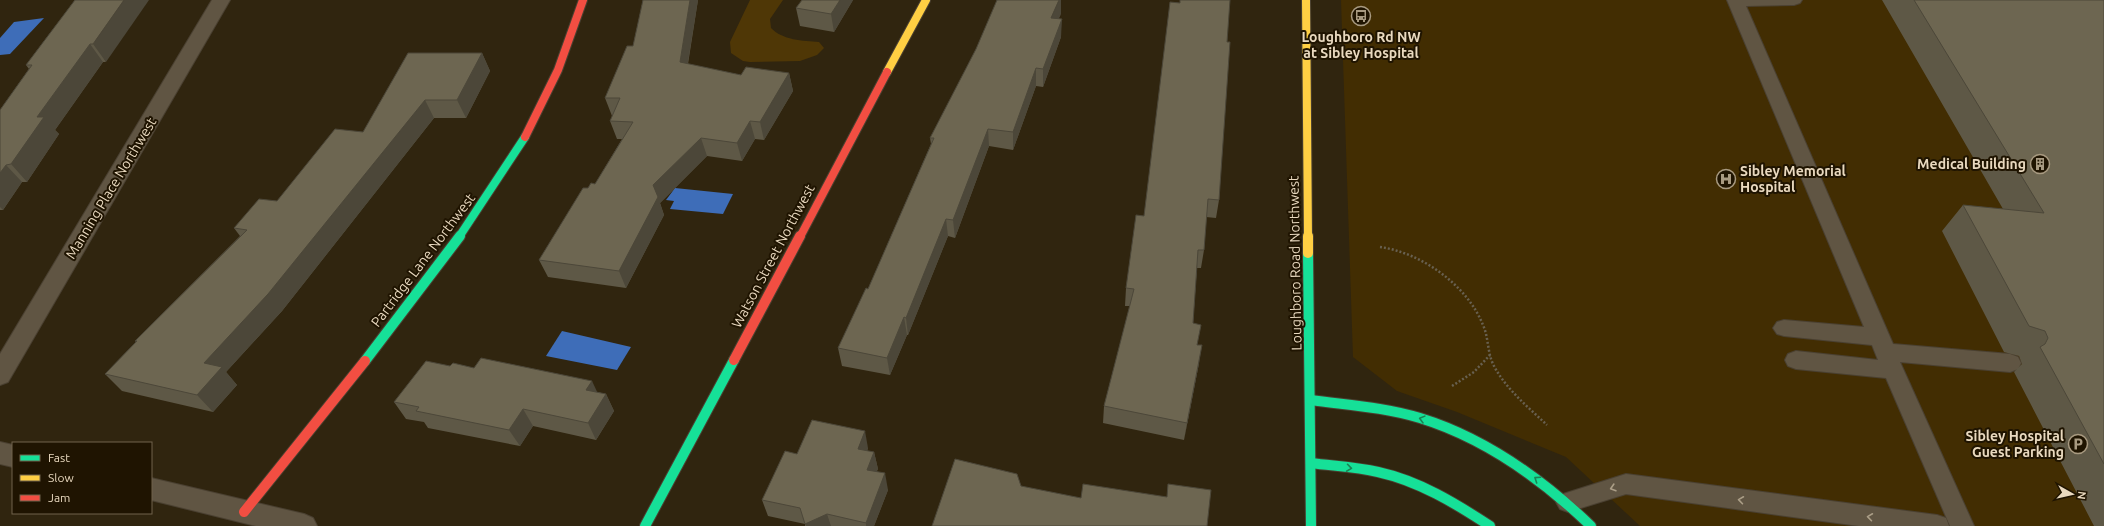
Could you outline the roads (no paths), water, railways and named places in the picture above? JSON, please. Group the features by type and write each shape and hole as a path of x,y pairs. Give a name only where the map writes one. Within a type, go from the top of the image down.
{"street":[{"name":"Manning Place Northwest","path":"0,375 221,0"},
{"name":"Partridge Lane Northwest","path":"244,512 288,459 415,297 489,195 512,159 548,93 561,63 583,0"},
{"name":"Watson Street Northwest","path":"646,526 926,0"},
{"name":"Loughboro Road Northwest","path":"1306,0 1311,526"},
{"path":"1311,400 1393,411 1433,422 1473,439 1537,478 1568,502 1591,526"},
{"path":"0,453 12,456"},
{"path":"1311,463 1385,473 1405,480 1439,494 1490,526"},
{"path":"152,489 304,526"}],"lane":[{"path":"1794,0 1735,1 1962,526"},
{"path":"1784,328 1886,353"},
{"path":"1796,360 1886,353 2010,363"},
{"path":"1568,502 1626,484 1937,526"}],"water":[{"path":"44,18 10,54 0,55 0,38 14,22"},
{"path":"675,188 733,194 723,214 670,209 674,201 666,200"},
{"path":"562,331 631,347 617,370 546,356"}],"place":[{"name":"Loughboro Rd NW at Sibley Hospital","path":"1361,16"},
{"name":"Medical Building","path":"2040,164"},
{"name":"Sibley Memorial Hospital","path":"1726,179"},
{"name":"Sibley Hospital Guest Parking","path":"2078,444"}]}
